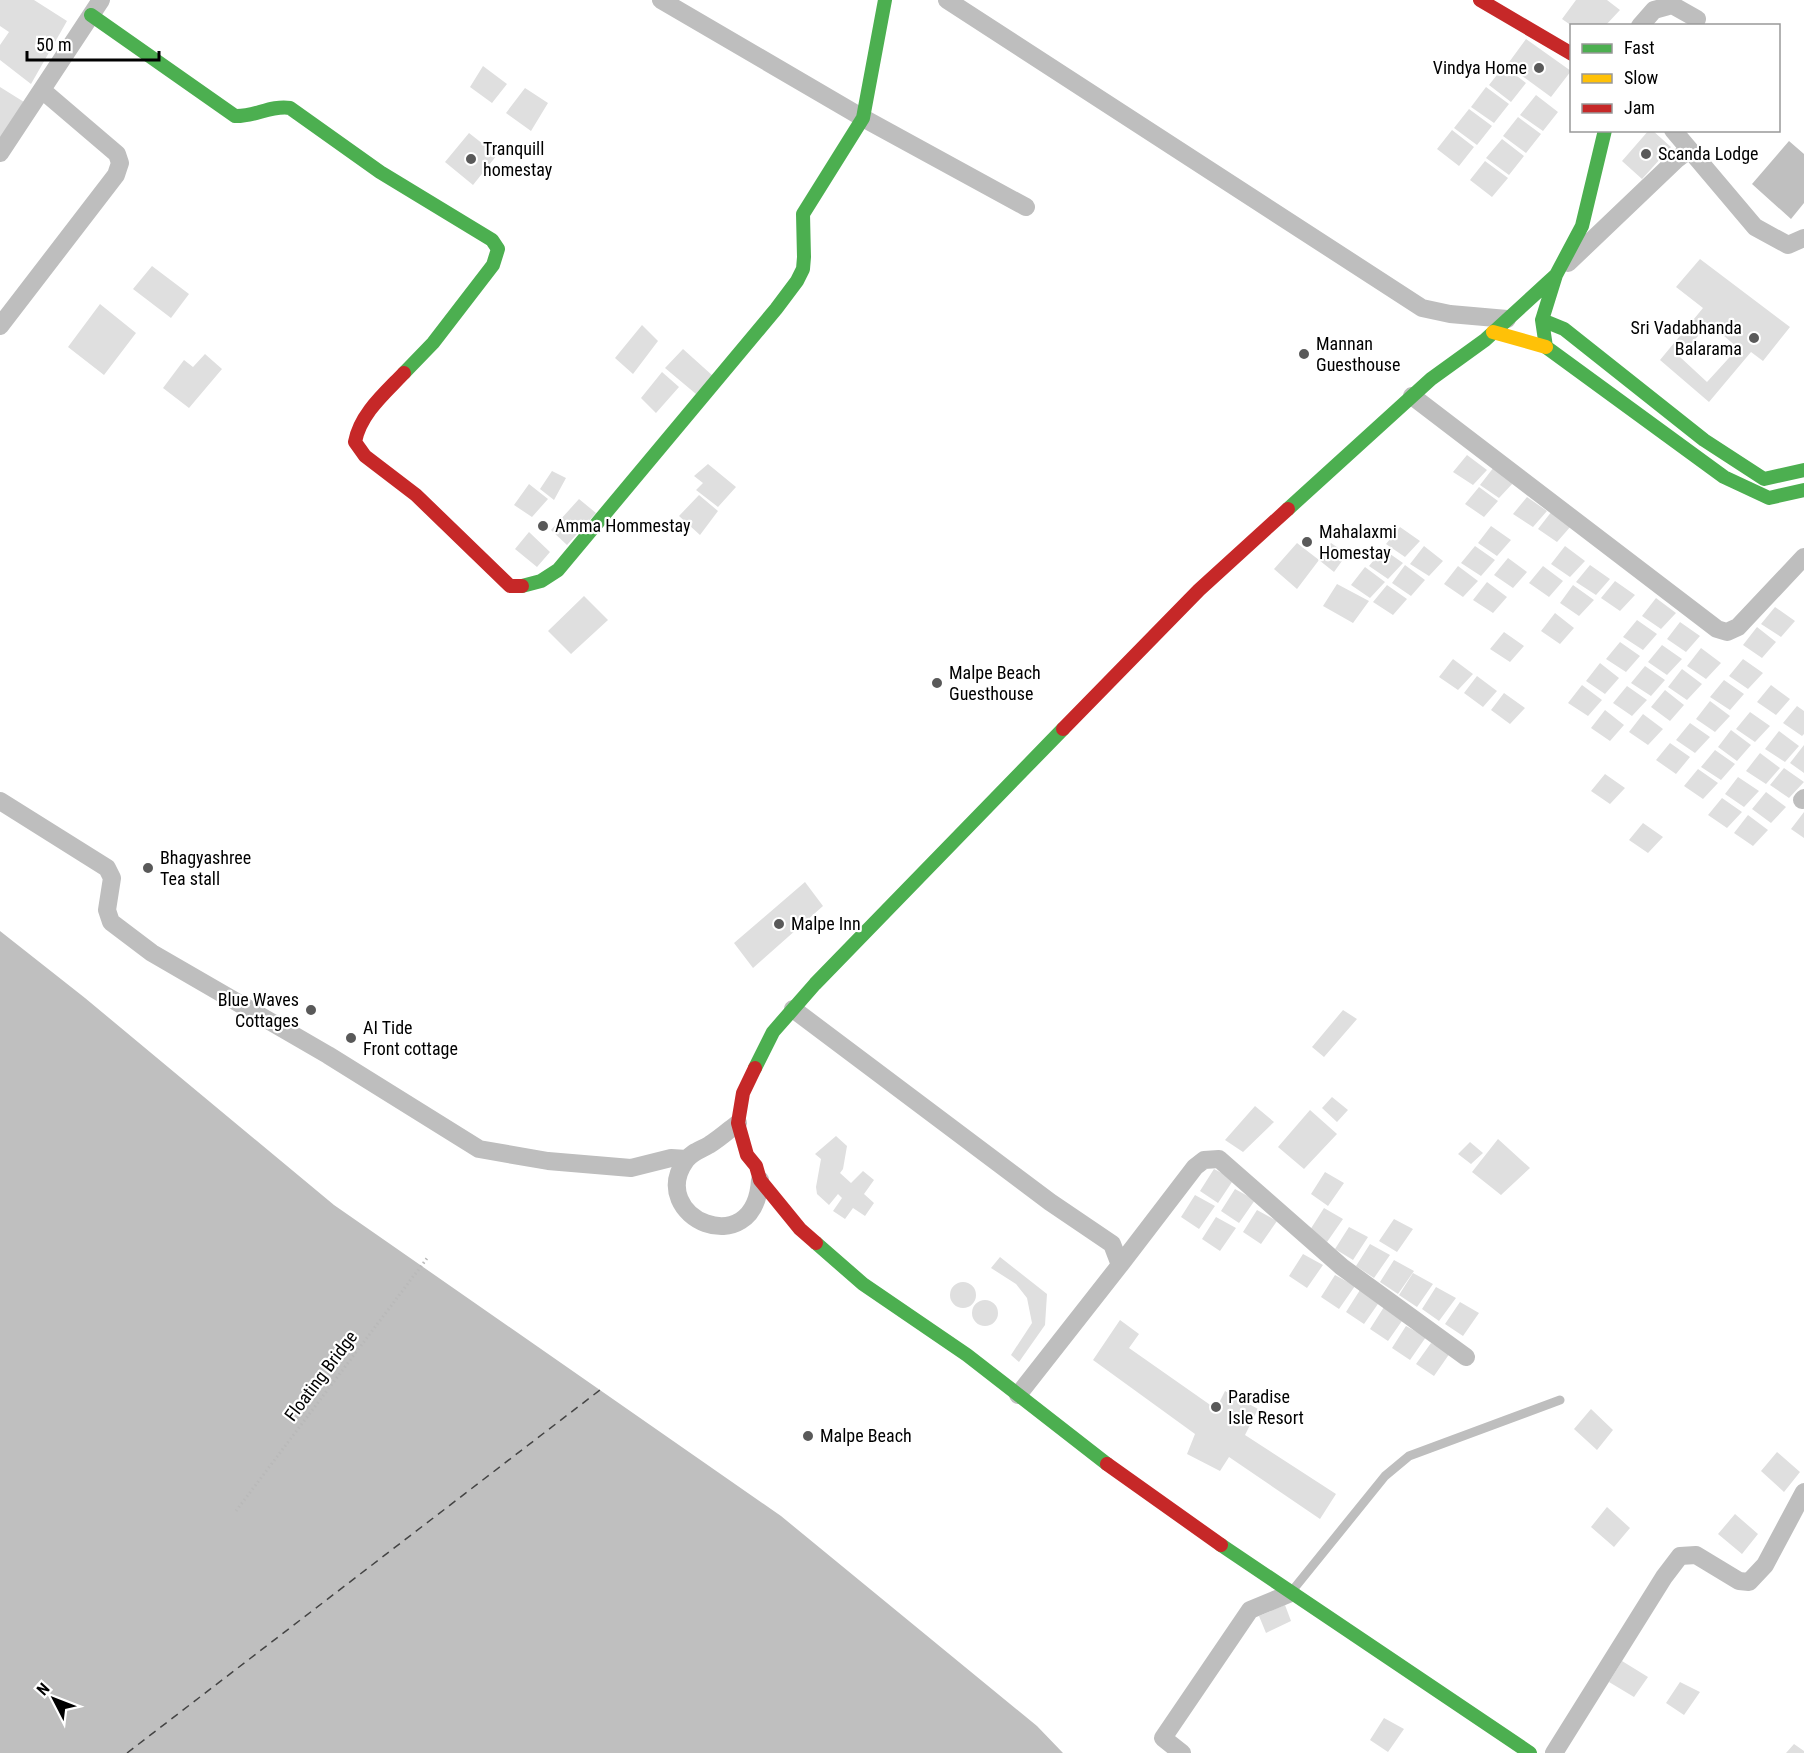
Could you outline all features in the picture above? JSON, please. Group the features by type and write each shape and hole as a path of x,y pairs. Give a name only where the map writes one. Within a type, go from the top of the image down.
{"street":[{"path":"661,0 863,118 1026,207"},
{"path":"0,153 96,7 235,116 243,117 284,106 290,108 380,172 492,240 498,249 493,265 434,343 375,403 357,431 355,442 365,456 416,495 510,586 539,584 558,570 776,309 801,273 804,263 801,225 803,214 863,118 885,0"},
{"path":"947,0 1422,308 1450,315 1507,319"},
{"path":"1479,0 1570,53"},
{"path":"1642,24 1654,10 1672,5 1697,19"},
{"path":"0,326 116,175 120,162 117,154 42,90"},
{"path":"1546,347 1542,320 1556,275 1582,226 1605,132"},
{"path":"1675,132 1755,227 1788,245 1804,238"},
{"path":"747,1155 738,1123 743,1093 773,1032 815,984 1199,590 1431,379 1493,333 1689,150"},
{"path":"1542,320 1564,330 1704,440 1764,479 1804,470"},
{"path":"1493,333 1546,347 1724,477 1769,498 1804,490"},
{"path":"1412,396 1717,629 1727,632 1738,627 1804,557"},
{"path":"0,801 107,868 112,878 107,910 111,922 152,953 328,1056 479,1149 548,1161 631,1168 671,1158 687,1159"},
{"path":"793,1009 1050,1202 1112,1244 1120,1265"},
{"path":"709,1145 722,1144 736,1147 756,1166 760,1180 759,1194 754,1207 744,1218 719,1227 706,1225 685,1209 679,1197 680,1171 687,1159 697,1150 709,1145 738,1123"},
{"path":"1018,1395 1195,1167 1204,1160 1219,1159 1342,1267 1466,1357"},
{"path":"760,1180 800,1229 863,1284 967,1355 1122,1476 1291,1593 1530,1753"},
{"path":"1554,1753 1664,1577 1680,1556 1696,1556 1739,1581 1749,1582 1765,1565 1804,1492"},
{"path":"1182,1753 1163,1738 1250,1610 1291,1593"}],"lane":[{"path":"1291,1593 1395,1466 1409,1456 1560,1400"}],"path":[{"name":"Floating Bridge","path":"236,1511 428,1257"}],"shaded area":[{"path":"1789,141 1804,154 1804,203 1791,219 1752,184"},
{"path":"0,931 85,998 334,1205 781,1516 1037,1726 1063,1753 0,1753"}],"building":[{"path":"0,0 34,0 67,21 31,84 0,60 0,45 9,32 0,26"},
{"path":"1576,0 1607,0 1620,10 1607,24 1570,25 1562,19"},
{"name":"Vindya Home","path":"1526,39 1570,72 1551,97 1507,65"},
{"path":"483,66 507,84 492,103 470,87"},
{"path":"1504,66 1526,83 1511,102 1489,85"},
{"path":"0,87 24,102 0,138"},
{"path":"1486,87 1509,104 1494,123 1471,107"},
{"path":"525,88 548,103 531,131 506,113"},
{"path":"1536,95 1558,112 1543,131 1520,115"},
{"path":"1469,109 1492,126 1477,145 1454,128"},
{"path":"1518,117 1541,134 1526,153 1503,136"},
{"path":"1452,130 1474,147 1459,166 1437,149"},
{"name":"Scanda Lodge","path":"1647,132 1654,132 1671,147 1642,179 1622,161"},
{"name":"Tranquill homestay","path":"469,133 497,155 473,185 445,162"},
{"path":"1502,139 1524,156 1509,175 1486,158"},
{"path":"1485,161 1508,178 1492,197 1470,180"},
{"name":"Sri Vadabhanda Balarama","path":"1700,259 1790,327 1763,361 1751,352 1709,402 1660,360 1703,308 1676,287","holes":["1709,323 1738,348 1707,382 1680,357"]},
{"path":"152,266 189,294 171,318 133,289"},
{"path":"100,304 136,333 104,375 68,347"},
{"path":"642,325 658,341 633,374 615,358"},
{"path":"683,349 713,376 696,394 665,368"},
{"path":"205,354 222,369 189,408 163,388 184,360 193,367"},
{"path":"662,372 679,387 656,413 641,398"},
{"path":"1467,455 1487,470 1473,485 1453,472"},
{"path":"708,464 736,487 718,507 696,490 703,483 694,476"},
{"path":"1494,467 1514,482 1499,498 1480,485"},
{"path":"552,471 566,478 554,500 540,489"},
{"path":"529,484 548,499 532,517 514,505"},
{"path":"1479,487 1498,501 1484,517 1465,504"},
{"path":"699,495 718,511 700,535 679,516"},
{"path":"1527,497 1547,511 1533,527 1513,514"},
{"path":"579,499 596,513 567,545 551,530"},
{"path":"1552,511 1571,526 1557,542 1538,529"},
{"path":"1491,526 1511,540 1497,556 1478,543"},
{"path":"1400,527 1420,541 1405,557 1386,544"},
{"path":"529,532 550,552 537,567 515,549"},
{"path":"1297,543 1319,560 1297,589 1274,569"},
{"path":"1331,543 1347,554 1334,572 1319,560"},
{"path":"1424,546 1443,561 1429,576 1410,564"},
{"path":"1475,546 1495,560 1481,576 1461,563"},
{"path":"1565,546 1585,561 1570,577 1551,564"},
{"path":"1383,549 1403,563 1388,579 1369,566"},
{"path":"1508,558 1527,572 1513,588 1494,575"},
{"path":"1405,565 1425,580 1411,596 1392,583"},
{"path":"1590,565 1610,579 1596,595 1576,582"},
{"path":"1458,566 1478,581 1463,597 1444,584"},
{"path":"1543,566 1563,581 1549,597 1529,583"},
{"path":"1365,567 1385,582 1370,598 1351,585"},
{"path":"1615,581 1635,595 1620,611 1601,598"},
{"path":"1487,582 1507,597 1493,613 1473,600"},
{"path":"1337,584 1369,601 1353,623 1323,606"},
{"path":"1387,585 1407,599 1393,615 1373,602"},
{"path":"1573,585 1594,600 1579,616 1560,603"},
{"path":"584,596 608,620 571,654 548,631"},
{"path":"1656,598 1676,613 1661,629 1642,616"},
{"path":"1775,607 1795,621 1781,637 1761,624"},
{"path":"1555,613 1574,628 1560,644 1541,631"},
{"path":"1637,620 1657,634 1643,650 1623,637"},
{"path":"1680,622 1700,636 1686,652 1667,639"},
{"path":"1757,627 1776,642 1762,658 1743,645"},
{"path":"1504,632 1524,646 1510,662 1490,649"},
{"path":"1620,642 1640,656 1626,672 1606,659"},
{"path":"1662,645 1682,659 1667,675 1648,662"},
{"path":"1701,648 1721,663 1706,679 1687,666"},
{"path":"1453,659 1473,674 1458,690 1439,677"},
{"path":"1743,659 1763,673 1748,689 1729,676"},
{"path":"1600,663 1619,678 1605,694 1586,681"},
{"path":"1645,666 1665,680 1651,696 1631,683"},
{"path":"1682,669 1702,684 1687,700 1668,687"},
{"path":"1477,676 1497,691 1483,707 1464,693"},
{"path":"1724,680 1744,694 1730,710 1710,697"},
{"path":"1582,685 1602,700 1588,716 1568,703"},
{"path":"1771,685 1790,699 1776,715 1757,702"},
{"path":"1627,686 1647,700 1632,716 1613,703"},
{"path":"1665,690 1684,705 1670,721 1651,707"},
{"path":"1504,693 1525,708 1510,724 1491,710"},
{"path":"1710,701 1730,716 1715,732 1696,719"},
{"path":"1797,706 1804,711 1804,734 1802,736 1783,723"},
{"path":"1605,710 1624,725 1610,741 1591,728"},
{"path":"1750,712 1770,726 1755,742 1736,729"},
{"path":"1643,714 1663,729 1648,745 1629,732"},
{"path":"1690,723 1710,737 1695,753 1676,740"},
{"path":"1731,730 1751,745 1737,761 1718,747"},
{"path":"1779,731 1799,746 1785,762 1765,749"},
{"path":"1670,743 1690,757 1676,774 1656,760"},
{"path":"1804,745 1804,773 1790,763"},
{"path":"1715,750 1735,764 1721,780 1701,767"},
{"path":"1760,753 1780,768 1766,784 1746,771"},
{"path":"1784,768 1804,782 1789,798 1770,785"},
{"path":"1698,769 1718,783 1703,799 1684,786"},
{"path":"1605,774 1625,788 1610,804 1591,791"},
{"path":"1738,777 1759,791 1744,807 1725,794"},
{"path":"1766,792 1786,807 1771,823 1752,809"},
{"path":"1722,798 1742,812 1727,828 1708,815"},
{"path":"1804,812 1804,838 1791,829"},
{"path":"1748,815 1768,830 1753,846 1734,833"},
{"path":"1643,823 1663,837 1648,853 1629,840"},
{"name":"Malpe Inn","path":"805,882 823,906 753,968 734,943"},
{"path":"1343,1010 1357,1019 1324,1057 1312,1047"},
{"path":"1332,1097 1348,1110 1337,1122 1322,1108"},
{"path":"1255,1106 1274,1122 1243,1152 1225,1140"},
{"path":"1310,1110 1337,1134 1304,1169 1278,1147"},
{"path":"836,1136 847,1146 843,1169 840,1173 851,1183 863,1171 874,1180 864,1194 874,1203 865,1216 853,1208 845,1219 833,1211 842,1198 838,1194 829,1205 817,1194 821,1159 815,1154"},
{"path":"1498,1139 1530,1168 1501,1195 1472,1172"},
{"path":"1470,1142 1483,1153 1471,1164 1458,1154"},
{"path":"1214,1169 1234,1179 1218,1203 1200,1191"},
{"path":"1325,1172 1344,1183 1328,1206 1311,1194"},
{"path":"1235,1189 1255,1200 1239,1223 1221,1211"},
{"path":"1195,1195 1215,1206 1199,1229 1181,1217"},
{"path":"1324,1208 1343,1219 1327,1242 1310,1230"},
{"path":"1257,1210 1277,1221 1261,1244 1243,1232"},
{"path":"1216,1217 1236,1228 1220,1251 1202,1239"},
{"path":"1394,1219 1413,1229 1397,1252 1379,1241"},
{"path":"1349,1227 1368,1237 1353,1260 1335,1249"},
{"path":"1370,1244 1390,1255 1374,1278 1356,1266"},
{"path":"1303,1254 1323,1265 1307,1288 1289,1276"},
{"path":"1000,1257 1047,1294 1045,1325 1019,1362 1011,1355 1032,1323 1027,1298 1016,1284 991,1268"},
{"path":"1394,1260 1414,1271 1398,1294 1380,1282"},
{"path":"1413,1273 1433,1284 1417,1307 1399,1295"},
{"path":"1335,1275 1355,1286 1339,1309 1321,1297"},
{"path":"963,1282 972,1286 976,1295 972,1304 963,1308 954,1304 950,1295 954,1286"},
{"path":"1436,1287 1456,1298 1439,1321 1422,1309"},
{"path":"1360,1290 1380,1301 1364,1324 1346,1312"},
{"path":"985,1300 994,1304 998,1313 994,1322 985,1326 976,1322 972,1313 976,1304"},
{"path":"1460,1302 1479,1313 1463,1336 1445,1324"},
{"path":"1384,1307 1404,1318 1388,1341 1370,1329"},
{"path":"1120,1320 1139,1334 1129,1348 1216,1409 1225,1391 1258,1409 1245,1435 1336,1494 1320,1519 1229,1457 1220,1471 1187,1454 1195,1434 1093,1360"},
{"path":"1406,1326 1426,1337 1410,1360 1392,1348"},
{"path":"1431,1343 1450,1353 1434,1376 1416,1364"},
{"path":"1591,1409 1613,1430 1597,1450 1574,1429"},
{"path":"1777,1452 1800,1472 1784,1492 1761,1471"},
{"path":"1607,1507 1630,1528 1614,1547 1591,1527"},
{"path":"1735,1514 1758,1534 1742,1554 1718,1534"},
{"path":"1285,1605 1291,1621 1266,1633 1259,1616"},
{"path":"1622,1661 1648,1677 1634,1697 1609,1682"},
{"path":"1680,1682 1700,1692 1684,1715 1666,1703"},
{"path":"1384,1718 1404,1729 1388,1752 1370,1740"},
{"path":"1794,1744 1804,1751 1804,1753 1786,1753"}],"ferry route":[{"path":"127,1753 600,1390"}],"traffic: fast":[{"path":"522,586 541,581 558,570 797,281 803,269 803,214 863,118 885,0"},
{"path":"91,15 235,116 276,108 290,108 380,172 492,240 498,249 493,265 433,343 404,373"},
{"path":"1605,132 1582,226 1556,275 1542,320 1546,347 1724,477 1769,498 1804,490"},
{"path":"1288,509 1431,379 1485,340 1556,275"},
{"path":"1542,320 1564,329 1704,440 1764,479 1804,470"},
{"path":"755,1068 773,1032 815,984 1063,729"},
{"path":"816,1243 863,1284 967,1355 1107,1464"},
{"path":"1221,1545 1530,1753"}],"traffic: slow":[{"path":"1493,332 1546,347"}],"traffic: jam":[{"path":"1480,0 1570,53"},
{"path":"404,373 368,413 355,442 365,456 416,495 510,586 522,586"},
{"path":"1063,729 1199,590 1288,509"},
{"path":"755,1068 743,1093 738,1123 747,1155 756,1166 760,1180 800,1229 816,1243"},
{"path":"1107,1464 1221,1545"}],"place":[{"name":"Vindya Home","path":"1539,68"},
{"name":"Scanda Lodge","path":"1646,154"},
{"name":"Tranquill homestay","path":"471,159"},
{"name":"Sri Vadabhanda Balarama","path":"1754,338"},
{"name":"Mannan Guesthouse","path":"1304,354"},
{"name":"Amma Hommestay","path":"543,526"},
{"name":"Mahalaxmi Homestay","path":"1307,542"},
{"name":"Malpe Beach Guesthouse","path":"937,683"},
{"name":"Bhagyashree Tea stall","path":"148,868"},
{"name":"Malpe Inn","path":"779,924"},
{"name":"Blue Waves Cottages","path":"311,1010"},
{"name":"AI Tide Front cottage","path":"351,1038"},
{"name":"Paradise Isle Resort","path":"1216,1407"},
{"name":"Malpe Beach","path":"808,1436"}]}
